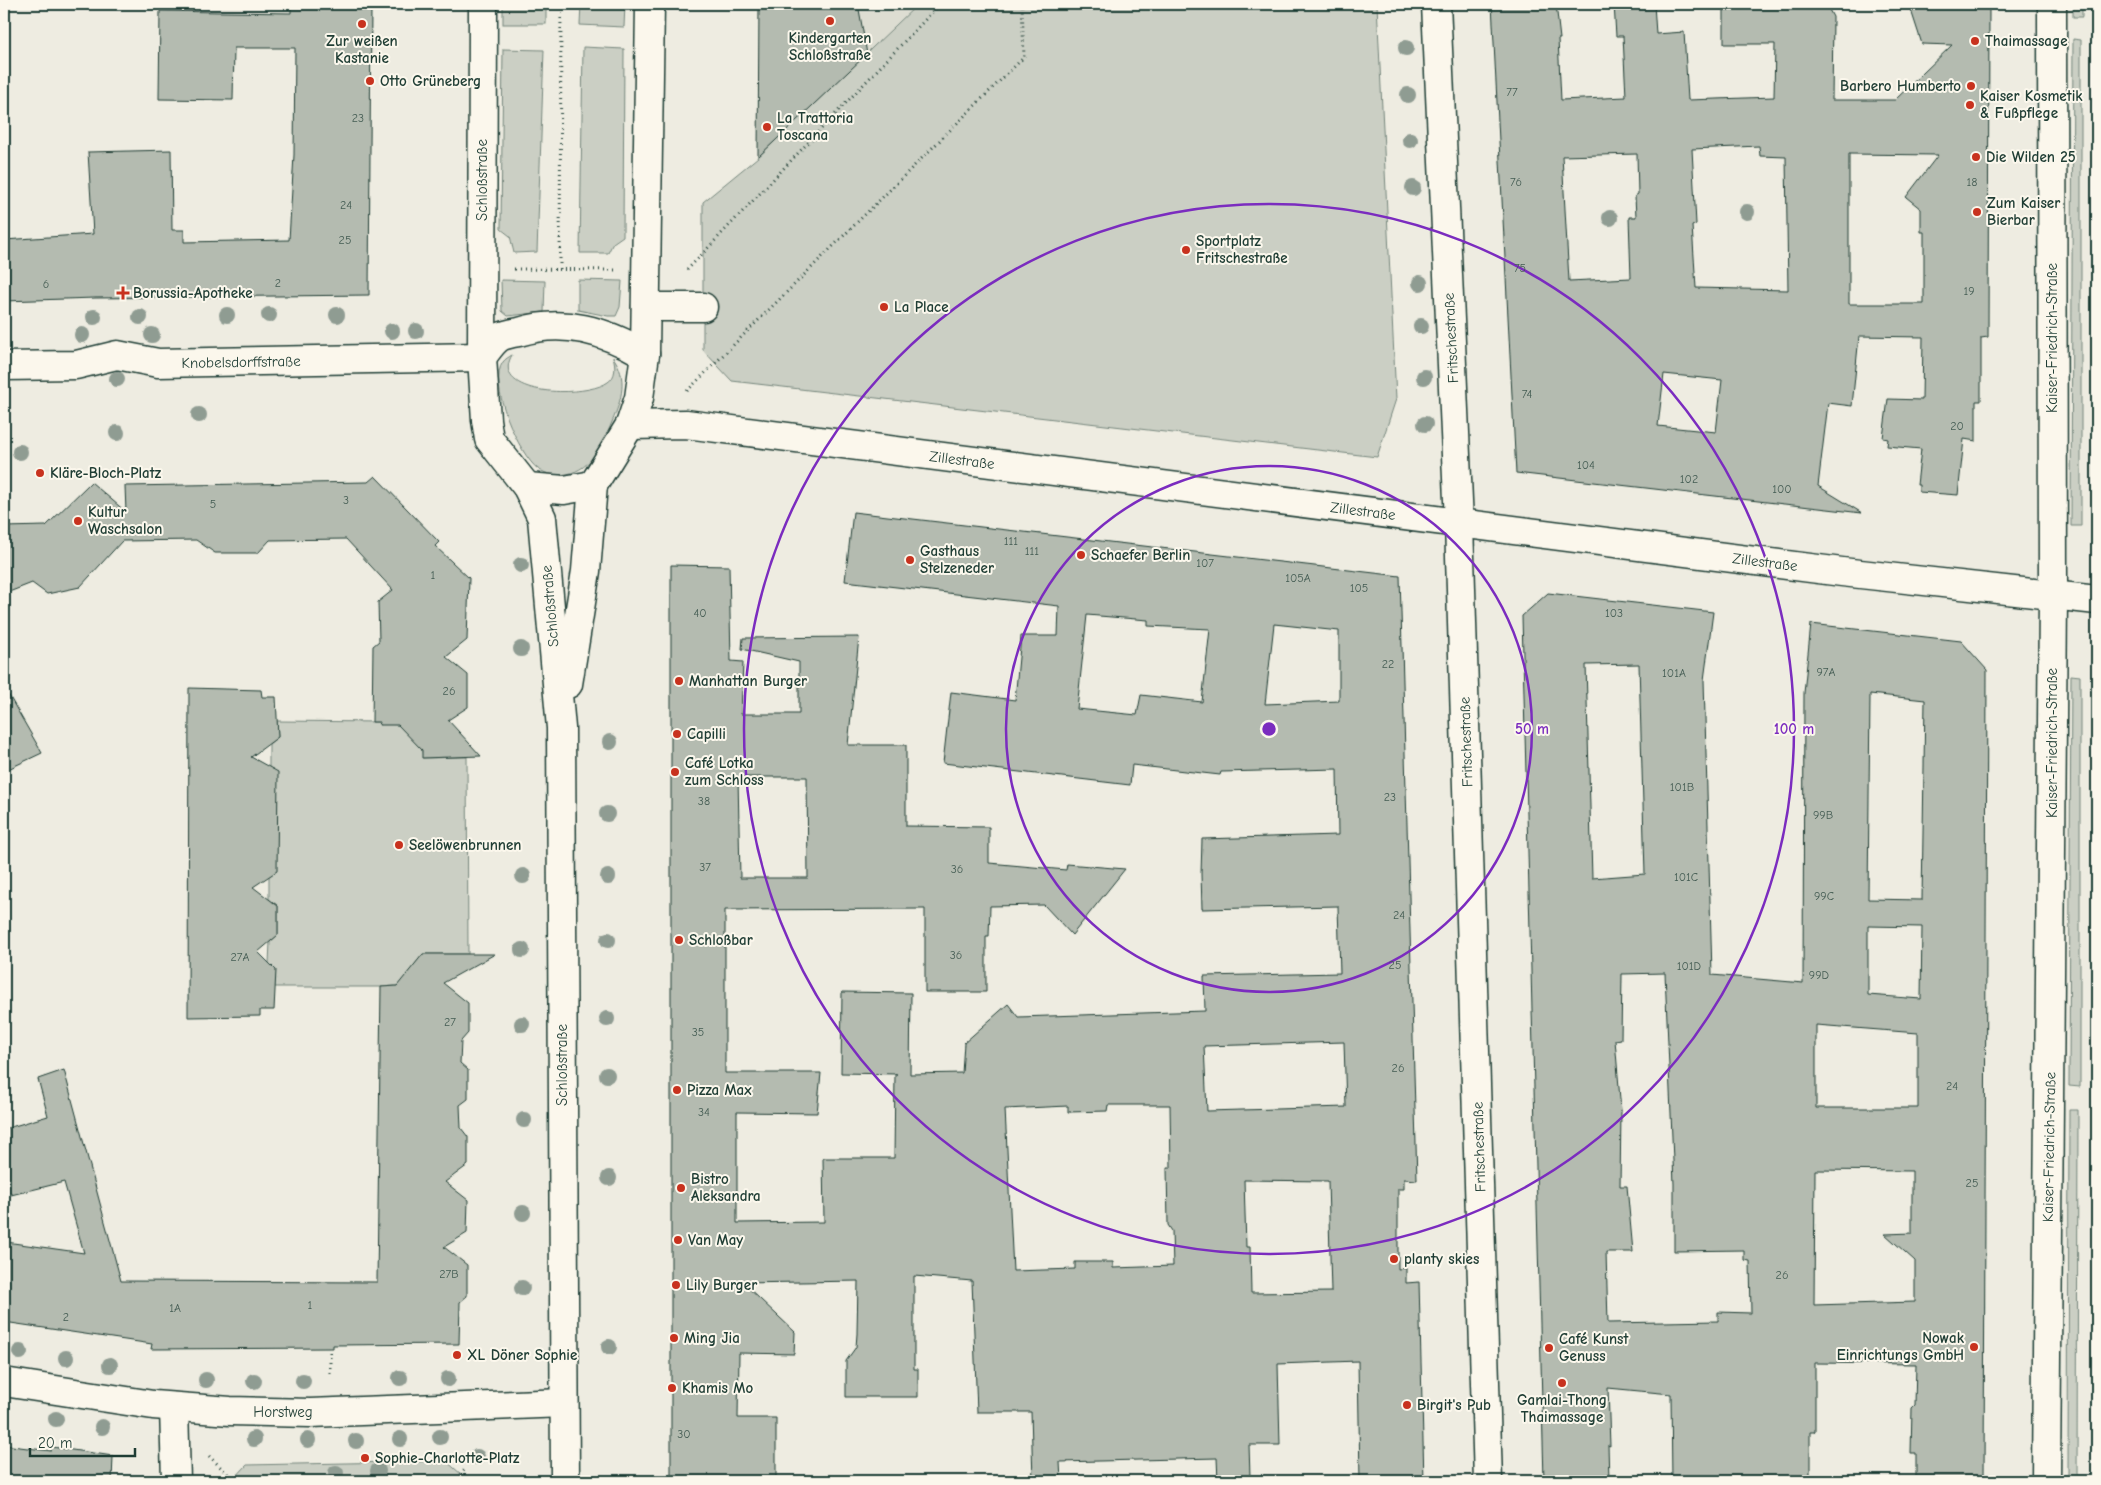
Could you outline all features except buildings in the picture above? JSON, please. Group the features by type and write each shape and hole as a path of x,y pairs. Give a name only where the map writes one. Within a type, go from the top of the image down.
{"street":[{"name":"Schloßstraße","path":"483,4 482,357 486,420 489,439 527,487 542,518 561,728 564,1481"},
{"name":"Schloßstraße","path":"561,728 586,571 593,485 630,425 639,398 645,354 650,4"},
{"name":"Fritschestraße","path":"1436,4 1459,522 1488,1481"},
{"name":"Kaiser-Friedrich-Straße","path":"2046,1481 2053,596 2052,4"},
{"path":"646,307 703,307"},
{"path":"482,357 499,338 535,327 567,325 598,332 623,341 645,354"},
{"name":"Knobelsdorffstraße","path":"4,366 76,365 117,355 158,364 482,357"},
{"name":"Zillestraße","path":"630,425 686,424 1842,572 2097,600"},
{"path":"527,487 564,490 593,485"},
{"name":"Horstweg","path":"4,1382 174,1407 230,1412 310,1413 564,1403"},
{"path":"174,1407 176,1481"}],"path":[{"path":"560,269 561,4"},
{"path":"687,270 940,4"},
{"path":"687,391 1024,57 1022,4"},
{"path":"511,269 623,270"},
{"path":"330,1348 330,1373"},
{"path":"208,1456 235,1481"},
{"path":"452,1481 467,1468"}],"shaded area":[{"path":"503,4 546,4 546,24 503,24"},
{"path":"581,4 625,4 624,27 580,25"},
{"name":"Kindergarten Schloßstraße","path":"759,4 918,4 870,51 854,41 759,62"},
{"name":"Sportplatz Fritschestraße","path":"918,4 1377,4 1396,399 1377,457 732,381 703,350 703,202 758,157"},
{"path":"2073,4 2082,4 2082,17 2073,17"},
{"path":"2073,39 2081,40 2081,526 2071,526"},
{"path":"583,47 624,49 623,236 613,243 608,253 580,253"},
{"path":"503,49 544,50 537,252 514,253 510,236 501,229"},
{"path":"501,280 545,281 544,312 508,316 502,311"},
{"path":"578,280 622,281 620,307 616,316 578,310"},
{"path":"512,355 508,369 514,379 526,386 562,392 597,387 611,380 615,371 613,357 621,373 621,397 609,430 600,447 583,467 567,474 549,474 538,469 522,449 507,418 499,386 499,372 503,362"},
{"path":"2071,675 2080,676 2080,1087 2069,1086"},
{"path":"277,721 380,722 379,724 407,725 422,750 423,758 467,757 468,954 423,954 408,973 407,985 381,987 275,987 269,963 270,942 278,935 278,906 269,899 269,744 278,737"},
{"path":"2069,1110 2078,1110 2077,1481 2068,1481"},
{"path":"446,1461 469,1481 232,1481 247,1465"}],"place":[{"name":"Kindergarten Schloßstraße","path":"830,21"},
{"name":"Zur weißen Kastanie","path":"362,24"},
{"name":"Thaimassage","path":"1975,41"},
{"name":"Otto Grüneberg","path":"370,81"},
{"name":"Barbero Humberto","path":"1971,86"},
{"name":"Kaiser Kosmetik & Fußpflege","path":"1970,105"},
{"name":"La Trattoria Toscana","path":"767,127"},
{"name":"Die Wilden 25","path":"1976,157"},
{"name":"Zum Kaiser Bierbar","path":"1977,212"},
{"name":"Sportplatz Fritschestraße","path":"1186,250"},
{"name":"Borussia-Apotheke","path":"123,293"},
{"name":"La Place","path":"884,307"},
{"name":"Kläre-Bloch-Platz","path":"40,473"},
{"name":"Kultur Waschsalon","path":"78,521"},
{"name":"Schaefer Berlin","path":"1081,555"},
{"name":"Gasthaus Stelzeneder","path":"910,560"},
{"name":"Manhattan Burger","path":"679,681"},
{"name":"Capilli","path":"677,734"},
{"name":"Café Lotka zum Schloss","path":"675,772"},
{"name":"Seelöwenbrunnen","path":"399,845"},
{"name":"Schloßbar","path":"679,940"},
{"name":"Pizza Max","path":"677,1090"},
{"name":"Bistro Aleksandra","path":"681,1188"},
{"name":"Van May","path":"678,1240"},
{"name":"planty skies","path":"1394,1259"},
{"name":"Lily Burger","path":"676,1285"},
{"name":"Ming Jia","path":"674,1338"},
{"name":"Nowak Einrichtungs GmbH","path":"1974,1347"},
{"name":"Café Kunst Genuss","path":"1549,1348"},
{"name":"XL Döner Sophie","path":"457,1355"},
{"name":"Gamlai-Thong Thaimassage","path":"1562,1383"},
{"name":"Khamis Mo","path":"672,1388"},
{"name":"Birgit's Pub","path":"1407,1405"},
{"name":"Sophie-Charlotte-Platz","path":"365,1458"}]}
